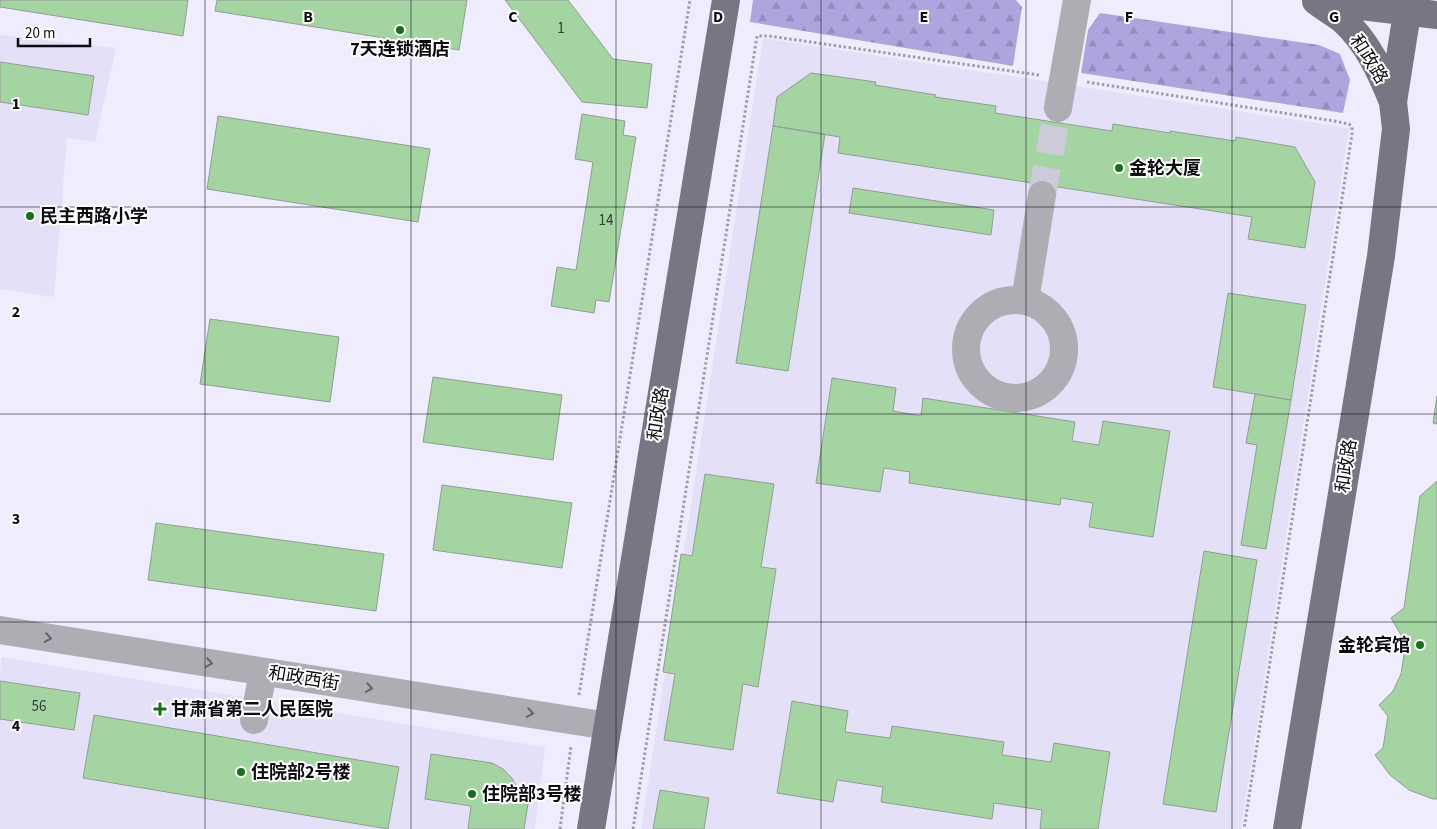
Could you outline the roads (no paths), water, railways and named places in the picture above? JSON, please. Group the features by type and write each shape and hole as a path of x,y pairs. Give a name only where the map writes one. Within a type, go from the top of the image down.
{"main road":[{"name":"和政路","path":"591,829 726,0"},
{"name":"和政路","path":"1287,829 1381,256 1396,129 1393,102 1381,70 1362,41 1342,20 1313,0"},
{"path":"1313,0 1408,6 1437,15"},
{"name":"和政路","path":"1393,102 1408,6"}],"street":[{"path":"1058,108 1077,0"},
{"path":"1024,301 1042,195"},
{"name":"和政西街","path":"0,630 608,726"},
{"path":"254,720 262,672"}],"tunnel":[{"path":"1042,195 1058,108"}],"place":[{"name":"7天连锁酒店","path":"400,30"},
{"name":"金轮大厦","path":"1119,168"},
{"name":"民主西路小学","path":"30,216"},
{"name":"金轮宾馆","path":"1420,645"},
{"name":"甘肃省第二人民医院","path":"160,709"},
{"name":"住院部2号楼","path":"241,772"},
{"name":"住院部3号楼","path":"472,794"}]}
